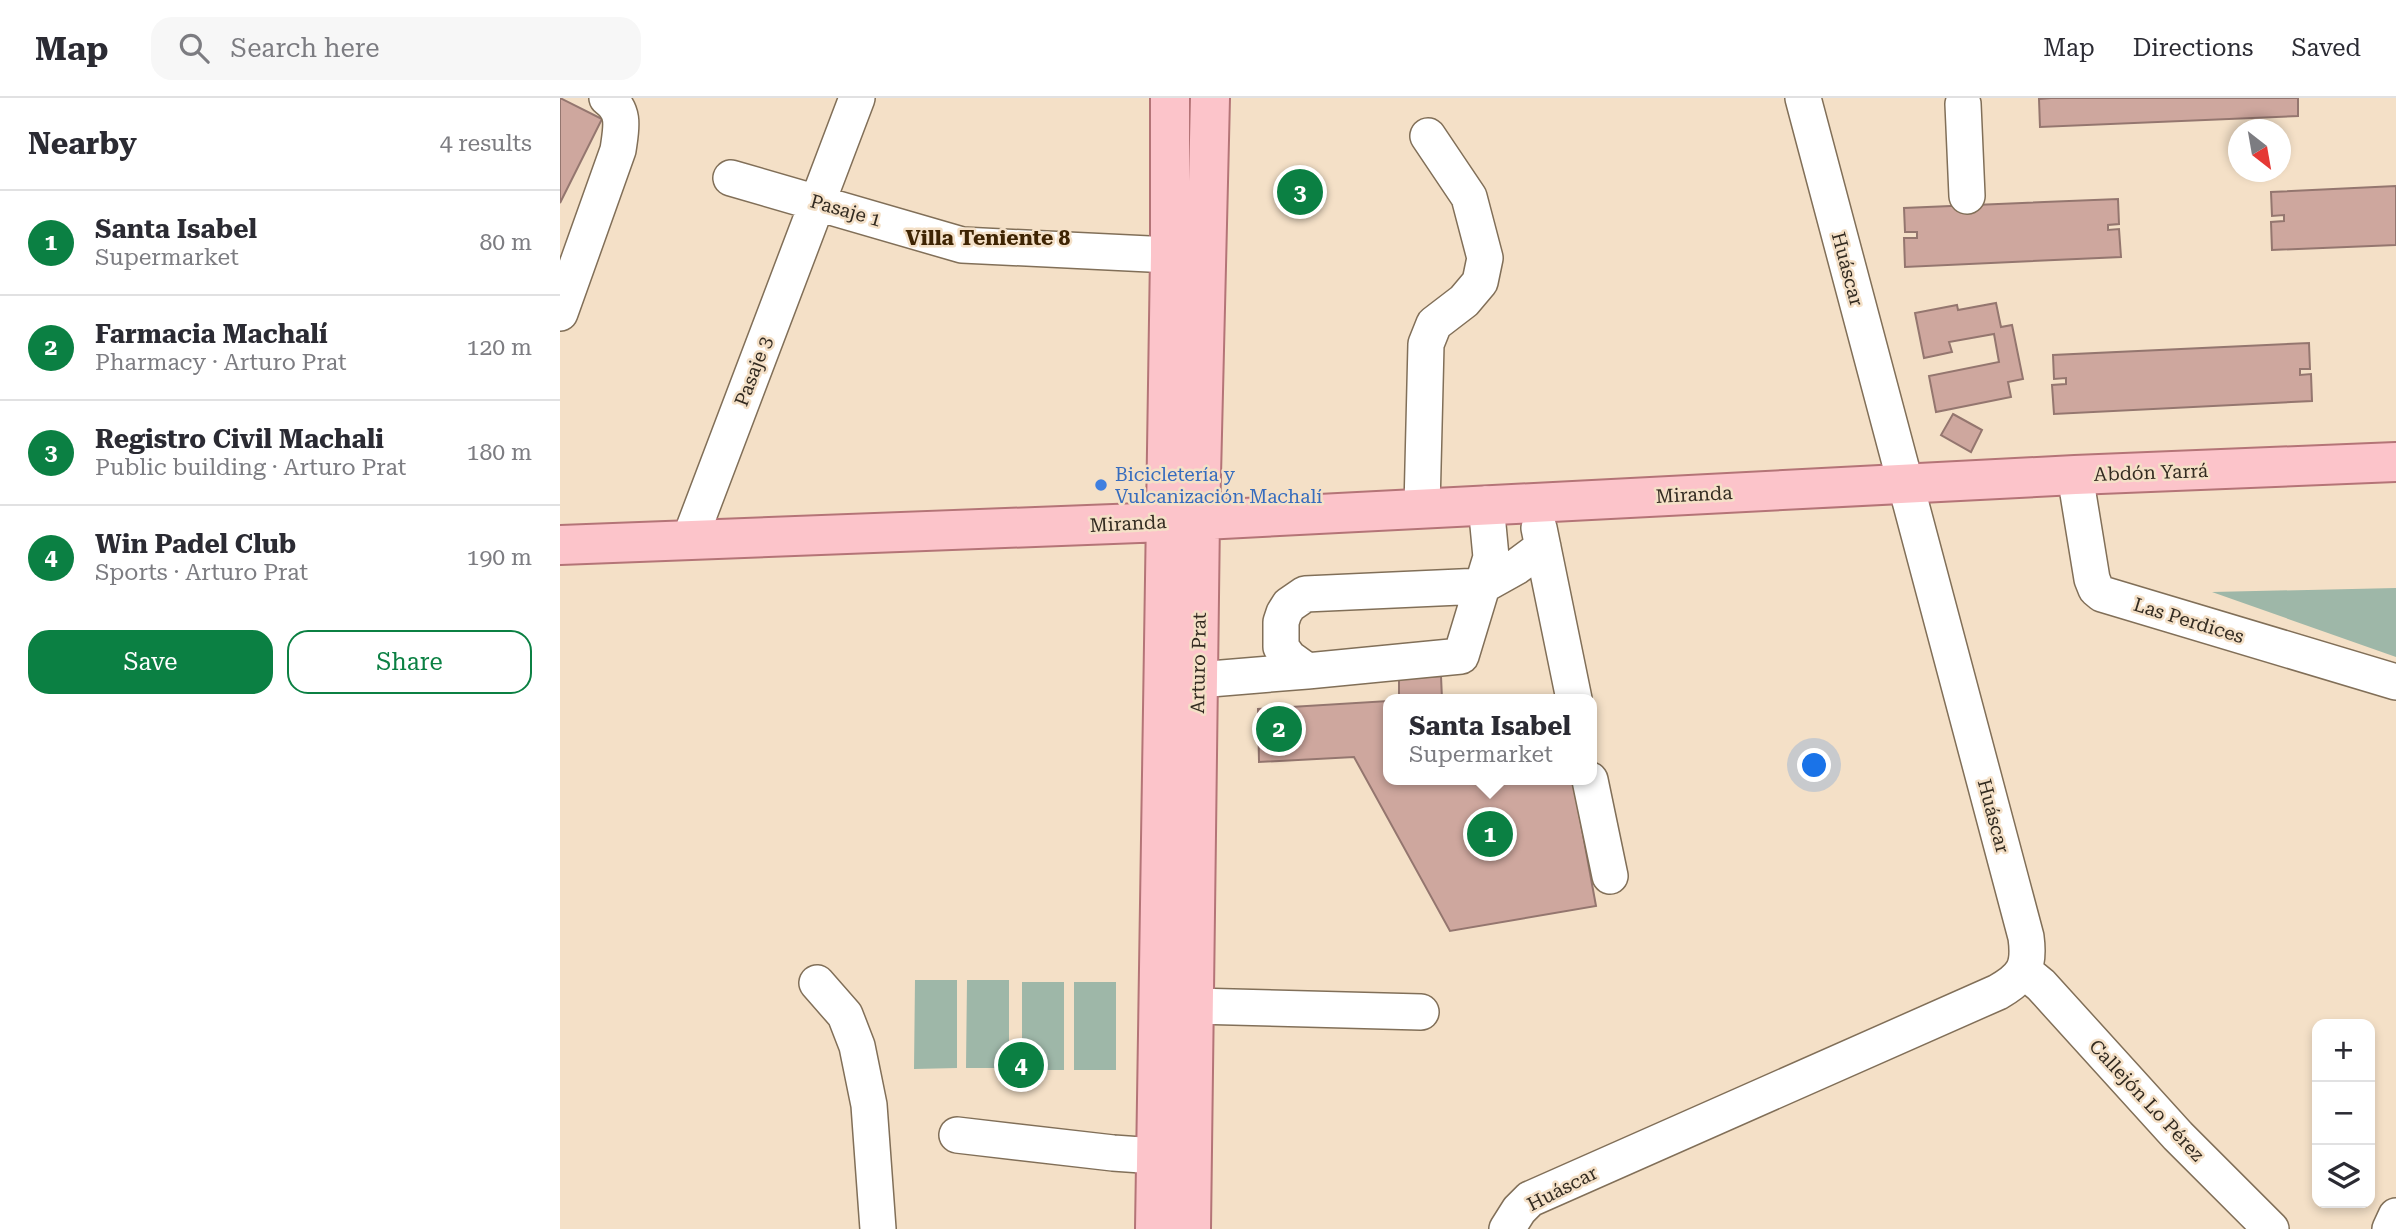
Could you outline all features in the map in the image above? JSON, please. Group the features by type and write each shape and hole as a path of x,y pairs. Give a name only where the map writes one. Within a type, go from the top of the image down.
{"main road":[{"name":"Arturo Prat","path":"1170,98 1170,255 1183,520 1198,680 1191,1229"},
{"name":"Arturo Prat","path":"1155,1229 1183,520 1210,98"},
{"name":"Abdón Yarrá","path":"1906,484 2396,461"},
{"name":"Miranda","path":"560,545 1183,520 1906,484"}],"street":[{"path":"560,313 618,150 622,121 617,107 607,98"},
{"name":"Pasaje 3","path":"689,541 856,98"},
{"name":"Huáscar","path":"1507,1229 1530,1199 1998,992 2018,979 2028,963 2026,937 1803,98"},
{"path":"1963,104 1967,195"},
{"path":"1422,507 1426,344 1434,324 1464,301 1480,282 1485,258 1469,197 1428,136"},
{"name":"Pasaje 1","path":"731,178 962,244 1170,255"},
{"name":"Las Perdices","path":"2075,475 2092,579 2096,589 2102,594 2396,682"},
{"path":"1534,502 1573,694"},
{"path":"1198,680 1461,656 1491,557 1486,504"},
{"path":"1307,671 1289,658 1281,647 1281,622 1284,613 1305,594 1482,586 1516,567 1543,547"},
{"path":"1591,785 1610,876"},
{"name":"Callejón Lo Pérez","path":"2024,971 2041,985 2178,1136 2271,1229"},
{"path":"817,983 845,1015 857,1046 869,1105 878,1229"},
{"path":"1194,1006 1421,1012"},
{"path":"957,1135 1156,1156"},
{"path":"2390,1229 2396,1216"}],"green space":[{"path":"2396,588 2396,657 2212,592"},
{"path":"915,980 957,980 957,1068 914,1069"},
{"path":"967,980 1009,980 1009,1068 966,1068"},
{"path":"1022,982 1064,982 1064,1070 1022,1070"},
{"path":"1074,982 1116,982 1116,1070 1074,1070"}],"building":[{"path":"560,98 602,119 560,203"},
{"path":"2298,98 2298,116 2040,127 2039,99"},
{"path":"2396,186 2396,245 2272,250 2271,222 2284,221 2284,215 2272,216 2271,192"},
{"path":"2118,199 2119,224 2108,225 2108,230 2119,229 2121,257 1905,267 1904,238 1917,238 1917,232 1905,232 1904,208"},
{"path":"1996,303 2001,327 2012,325 2023,379 2008,382 2011,397 1936,412 1929,376 1999,362 1994,334 1949,342 1952,352 1924,358 1915,313 1957,305 1958,310"},
{"path":"2309,343 2310,369 2300,369 2300,375 2311,374 2312,401 2054,414 2052,385 2066,384 2066,378 2054,379 2053,355"},
{"path":"1953,414 1982,430 1971,452 1941,435"},
{"path":"1441,676 1442,694 1399,694 1399,679"},
{"path":"1383,701 1383,785 1574,785 1596,906 1450,931 1354,757 1259,762 1258,709"}],"place":[{"name":"Registro Civil Machali","path":"1300,192"},
{"name":"Bicicletería y Vulcanización Machalí","path":"1101,485"},
{"name":"Farmacia Machalí","path":"1279,729"},
{"name":"Santa Isabel","path":"1490,834"},
{"name":"Win Padel Club","path":"1021,1065"}],"district":[{"name":"Villa Teniente 8","path":"988,238"}]}
